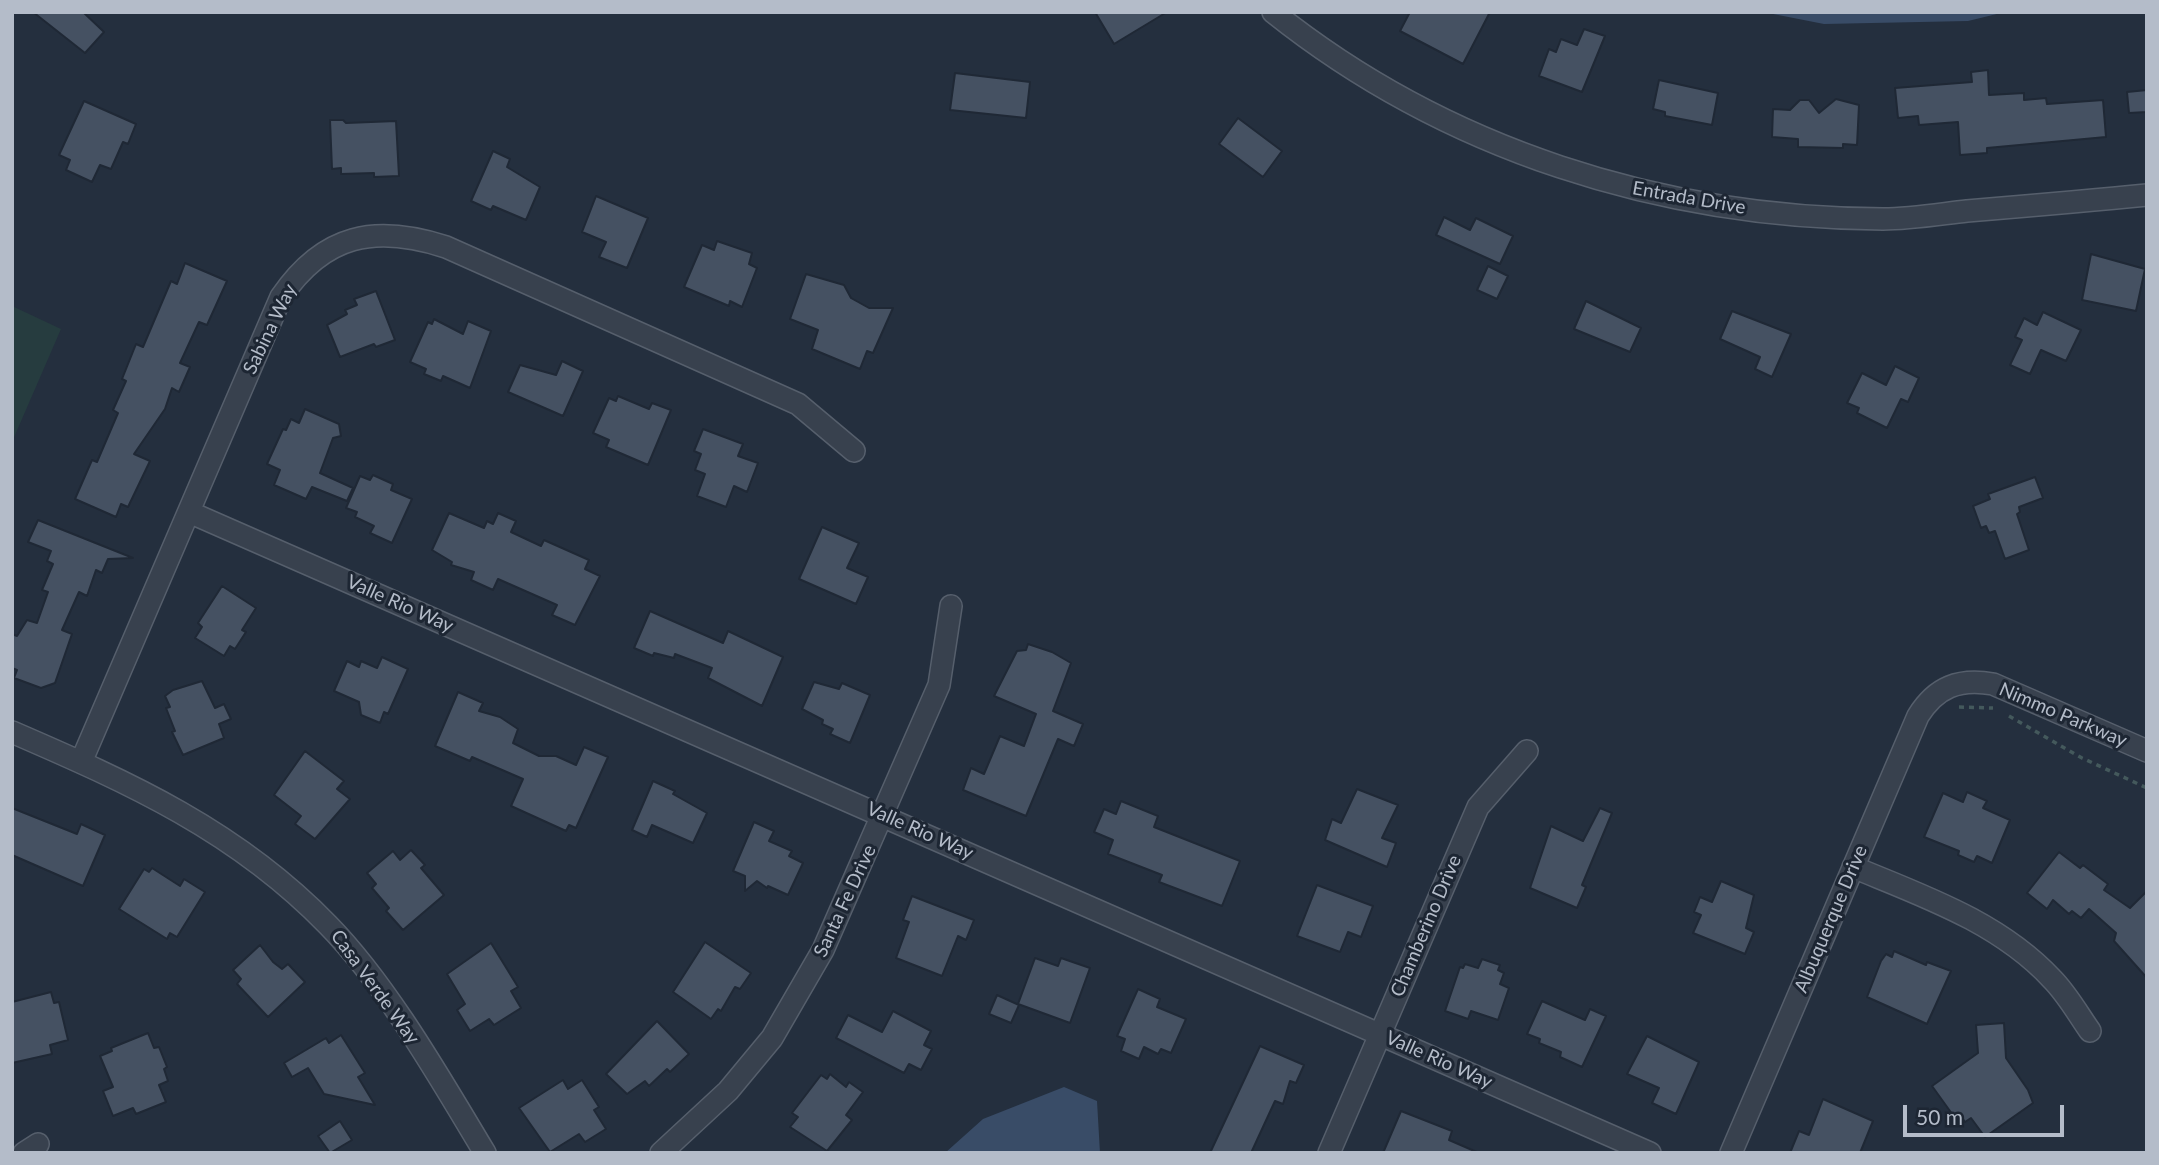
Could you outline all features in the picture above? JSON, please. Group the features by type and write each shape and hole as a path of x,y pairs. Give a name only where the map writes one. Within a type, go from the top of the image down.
{"street":[{"name":"Entrada Drive","path":"1273,12 1340,62 1456,127 1542,162 1630,189 1694,202 1807,216 1885,219 2147,195"},
{"name":"Sabina Way","path":"82,762 281,298 295,276 332,247 360,237 389,234 416,237 446,247 798,404 854,451"},
{"name":"Valle Rio Way","path":"189,512 1650,1153"},
{"name":"Santa Fe Drive","path":"661,1153 728,1091 772,1038 823,950 884,816 939,685 951,606"},
{"name":"Nimmo Parkway","path":"1939,691 1963,682 1993,684 2147,751"},
{"name":"Albuquerque Drive","path":"1731,1153 1917,716 1939,691"},
{"name":"Casa Verde Way","path":"12,732 170,804 234,844 301,898 330,926 365,968 485,1153"},
{"name":"Chamberino Drive","path":"1329,1153 1478,807 1527,751"},
{"path":"1853,867 1978,922 2021,951 2053,979 2090,1031"}],"path":[{"path":"1956,707 1994,708 2082,758 2147,788"}],"green space":[{"path":"12,306 61,329 12,442"}],"water":[{"path":"1763,12 2005,12 1968,21 1824,24"},
{"path":"1064,1087 1097,1101 1100,1153 945,1153 983,1119"}],"building":[{"path":"33,12 83,12 104,32 85,53"},
{"path":"1095,12 1167,12 1114,44"},
{"path":"1410,12 1490,12 1463,64 1400,31"},
{"path":"1584,29 1605,36 1582,92 1539,76 1549,49 1556,52 1561,39 1577,45"},
{"path":"1988,70 1989,95 2024,93 2024,100 2046,98 2047,104 2103,100 2106,137 1987,148 1987,153 1960,155 1958,122 1919,125 1918,116 1898,118 1895,88 1972,82 1971,72"},
{"path":"955,73 1030,82 1026,118 950,110"},
{"path":"1659,80 1718,93 1712,125 1665,116 1665,112 1653,109"},
{"path":"2147,90 2147,112 2129,113 2127,92"},
{"path":"1836,99 1859,105 1857,145 1843,144 1843,148 1798,147 1798,139 1772,137 1773,109 1790,110 1800,100 1809,100 1819,113"},
{"path":"84,101 136,124 128,144 123,142 111,169 100,165 92,182 66,170 70,160 59,155"},
{"path":"1238,118 1282,151 1263,177 1219,144"},
{"path":"330,120 343,120 346,123 396,121 399,176 374,177 374,173 341,174 341,168 332,169"},
{"path":"493,151 510,159 507,167 540,187 526,220 493,206 491,210 471,201"},
{"path":"596,196 648,218 627,268 599,257 606,242 582,232"},
{"path":"1444,217 1470,230 1476,218 1513,236 1500,264 1436,235"},
{"path":"717,241 752,253 749,264 757,268 742,307 730,301 729,306 684,287 702,245 714,250"},
{"path":"2091,254 2145,269 2136,311 2082,300"},
{"path":"185,263 227,281 207,325 199,322 180,363 190,367 179,392 172,388 165,409 134,454 150,461 128,507 121,504 116,517 75,499 92,460 97,462 118,413 113,410 126,381 122,379 136,344 143,347 171,281 177,284"},
{"path":"1488,266 1508,276 1497,299 1477,290"},
{"path":"806,274 844,285 851,298 869,308 893,308 873,353 867,351 860,369 812,349 818,330 790,319"},
{"path":"376,291 395,340 376,347 374,344 340,357 327,325 347,314 345,310 357,305 354,299"},
{"path":"1586,301 1641,328 1630,352 1574,329"},
{"path":"1732,311 1791,334 1772,377 1755,369 1760,357 1720,339"},
{"path":"2043,312 2081,330 2066,361 2041,350 2030,374 2010,365 2022,340 2015,337 2024,318 2037,325"},
{"path":"434,319 463,334 468,321 491,331 470,388 443,376 441,381 424,374 426,369 410,362 428,322 432,324"},
{"path":"562,361 583,371 563,416 508,392 520,365 556,375"},
{"path":"1895,366 1919,378 1908,402 1901,399 1887,428 1857,413 1859,408 1847,403 1862,373 1886,385"},
{"path":"618,396 649,409 652,403 671,410 648,465 606,447 609,440 593,433 609,398 616,401"},
{"path":"305,409 339,424 341,436 333,438 320,473 353,488 347,501 312,487 306,499 274,485 280,470 267,464 283,429 286,430 291,419 299,423"},
{"path":"703,429 743,444 738,456 758,463 747,492 734,486 726,507 697,496 705,474 695,470 701,454 694,451"},
{"path":"373,475 393,484 391,490 412,499 392,543 370,533 374,526 355,517 357,512 346,508 360,476 370,480"},
{"path":"2035,477 2043,498 2019,507 2020,512 2017,514 2029,550 2005,559 1995,531 1989,533 1986,526 1981,528 1973,506 1990,499 1988,494"},
{"path":"449,513 484,528 487,521 493,524 498,513 516,521 511,532 541,546 544,540 589,560 585,569 600,576 575,625 552,615 557,605 498,579 493,590 471,580 474,572 451,565 452,562 432,550"},
{"path":"38,520 133,558 108,559 102,573 96,570 87,596 79,592 62,630 72,634 55,683 41,688 14,678 17,670 12,668 12,634 17,636 27,620 37,623 48,592 42,590 53,564 47,561 51,551 28,542"},
{"path":"822,527 859,543 847,568 868,577 856,604 799,579"},
{"path":"222,586 256,608 242,630 246,632 235,649 230,646 224,656 195,638 202,627 198,623"},
{"path":"650,611 723,643 728,631 783,657 762,706 708,678 712,668 675,654 674,658 654,653 653,656 634,648"},
{"path":"1028,644 1052,652 1071,663 1053,711 1083,724 1074,746 1058,739 1026,816 963,790 971,768 984,774 1000,736 1024,746 1036,714 994,696 1017,651 1026,650"},
{"path":"382,657 408,669 388,714 384,712 380,723 361,715 359,702 334,691 347,661 359,667 361,661 377,668"},
{"path":"202,681 215,708 224,704 231,719 219,724 224,738 183,755 172,732 175,731 166,708 170,707 165,696 173,690"},
{"path":"814,682 839,689 842,683 870,695 850,743 830,734 833,729 822,724 823,720 802,709"},
{"path":"458,692 483,703 479,711 500,717 518,729 513,743 539,756 556,756 576,765 584,747 608,757 576,828 569,825 566,831 511,806 523,779 472,757 470,761 435,746"},
{"path":"305,751 344,781 337,789 350,799 315,839 295,824 301,816 274,795"},
{"path":"653,781 675,791 673,794 707,813 693,843 652,825 647,837 632,830"},
{"path":"1357,789 1398,805 1382,838 1396,843 1387,867 1325,840 1332,819 1341,823"},
{"path":"1967,792 1987,801 1983,808 2010,820 1992,863 1977,856 1974,862 1958,855 1959,851 1924,837 1943,793 1963,802"},
{"path":"1121,801 1158,816 1154,827 1240,861 1222,906 1159,882 1162,875 1108,854 1113,840 1094,832 1104,809 1116,814"},
{"path":"12,808 77,834 81,824 105,835 83,886 12,855"},
{"path":"1600,808 1612,813 1582,885 1586,887 1577,908 1530,888 1551,826 1583,841"},
{"path":"754,822 774,831 769,841 792,851 789,856 803,863 788,895 768,886 767,888 757,881 745,891 745,876 733,871"},
{"path":"411,850 425,865 421,868 444,895 403,930 386,911 389,908 372,888 376,884 367,873 393,851 400,860"},
{"path":"2059,852 2080,868 2083,865 2108,884 2104,890 2130,908 2147,891 2147,978 2114,941 2116,933 2089,909 2081,918 2072,911 2069,914 2053,900 2047,909 2027,893"},
{"path":"152,868 180,886 184,879 205,892 177,937 170,933 167,939 119,909 144,869 149,872"},
{"path":"1721,881 1754,895 1746,928 1754,932 1745,954 1693,933 1701,915 1694,912 1700,897 1712,902"},
{"path":"1317,885 1373,906 1361,937 1348,932 1340,952 1297,936"},
{"path":"912,896 974,920 966,940 958,936 942,976 896,958 909,922 903,920"},
{"path":"705,942 751,973 740,989 735,987 721,1011 718,1009 711,1019 673,992"},
{"path":"491,943 518,987 511,991 521,1008 494,1025 489,1019 470,1031 457,1010 465,1004 447,974"},
{"path":"260,945 273,962 282,969 288,964 305,982 268,1017 237,984 241,979 233,970"},
{"path":"1894,951 1926,965 1927,962 1951,971 1927,1024 1867,997 1881,961 1886,954 1892,957"},
{"path":"1035,958 1058,966 1061,958 1090,968 1070,1023 1018,1004"},
{"path":"1482,959 1500,965 1498,970 1504,973 1500,984 1509,988 1498,1020 1471,1011 1468,1019 1445,1011 1460,967 1463,968 1465,964 1478,968"},
{"path":"1138,989 1160,999 1157,1007 1186,1019 1171,1053 1161,1049 1158,1054 1144,1047 1139,1059 1121,1051 1125,1039 1117,1036"},
{"path":"51,992 54,1003 59,1002 68,1040 50,1045 52,1054 12,1063 12,1002"},
{"path":"997,995 1019,1005 1011,1023 989,1014"},
{"path":"1542,1001 1585,1020 1590,1009 1606,1016 1582,1067 1560,1057 1561,1052 1539,1043 1540,1039 1527,1034"},
{"path":"893,1011 931,1031 924,1045 932,1049 921,1070 909,1064 904,1073 836,1038 848,1015 882,1032"},
{"path":"657,1021 689,1054 670,1072 667,1069 649,1086 645,1081 627,1094 606,1074"},
{"path":"2004,1023 2006,1058 2028,1090 2033,1103 1985,1137 1971,1118 1965,1122 1960,1115 1955,1118 1932,1086 1978,1053 1976,1025"},
{"path":"148,1033 154,1048 159,1047 167,1067 164,1069 168,1081 159,1085 166,1102 136,1114 133,1108 113,1116 103,1091 113,1087 100,1056 112,1051 111,1048"},
{"path":"341,1035 365,1073 358,1077 375,1105 324,1094 308,1068 292,1077 284,1063 326,1038 329,1043"},
{"path":"1647,1036 1699,1062 1676,1114 1652,1103 1659,1088 1627,1074"},
{"path":"1260,1046 1304,1065 1296,1083 1290,1081 1283,1104 1275,1101 1251,1153 1210,1153"},
{"path":"830,1074 846,1087 849,1082 863,1092 846,1115 852,1120 827,1151 790,1127 798,1117 792,1113 821,1075 827,1079"},
{"path":"563,1080 568,1089 582,1080 599,1107 594,1110 606,1129 585,1142 579,1134 550,1152 519,1108"},
{"path":"1823,1099 1873,1121 1860,1153 1790,1153 1799,1131 1809,1135"},
{"path":"1401,1111 1452,1131 1449,1140 1479,1153 1383,1153"},
{"path":"340,1121 352,1140 330,1153 318,1136"}]}
